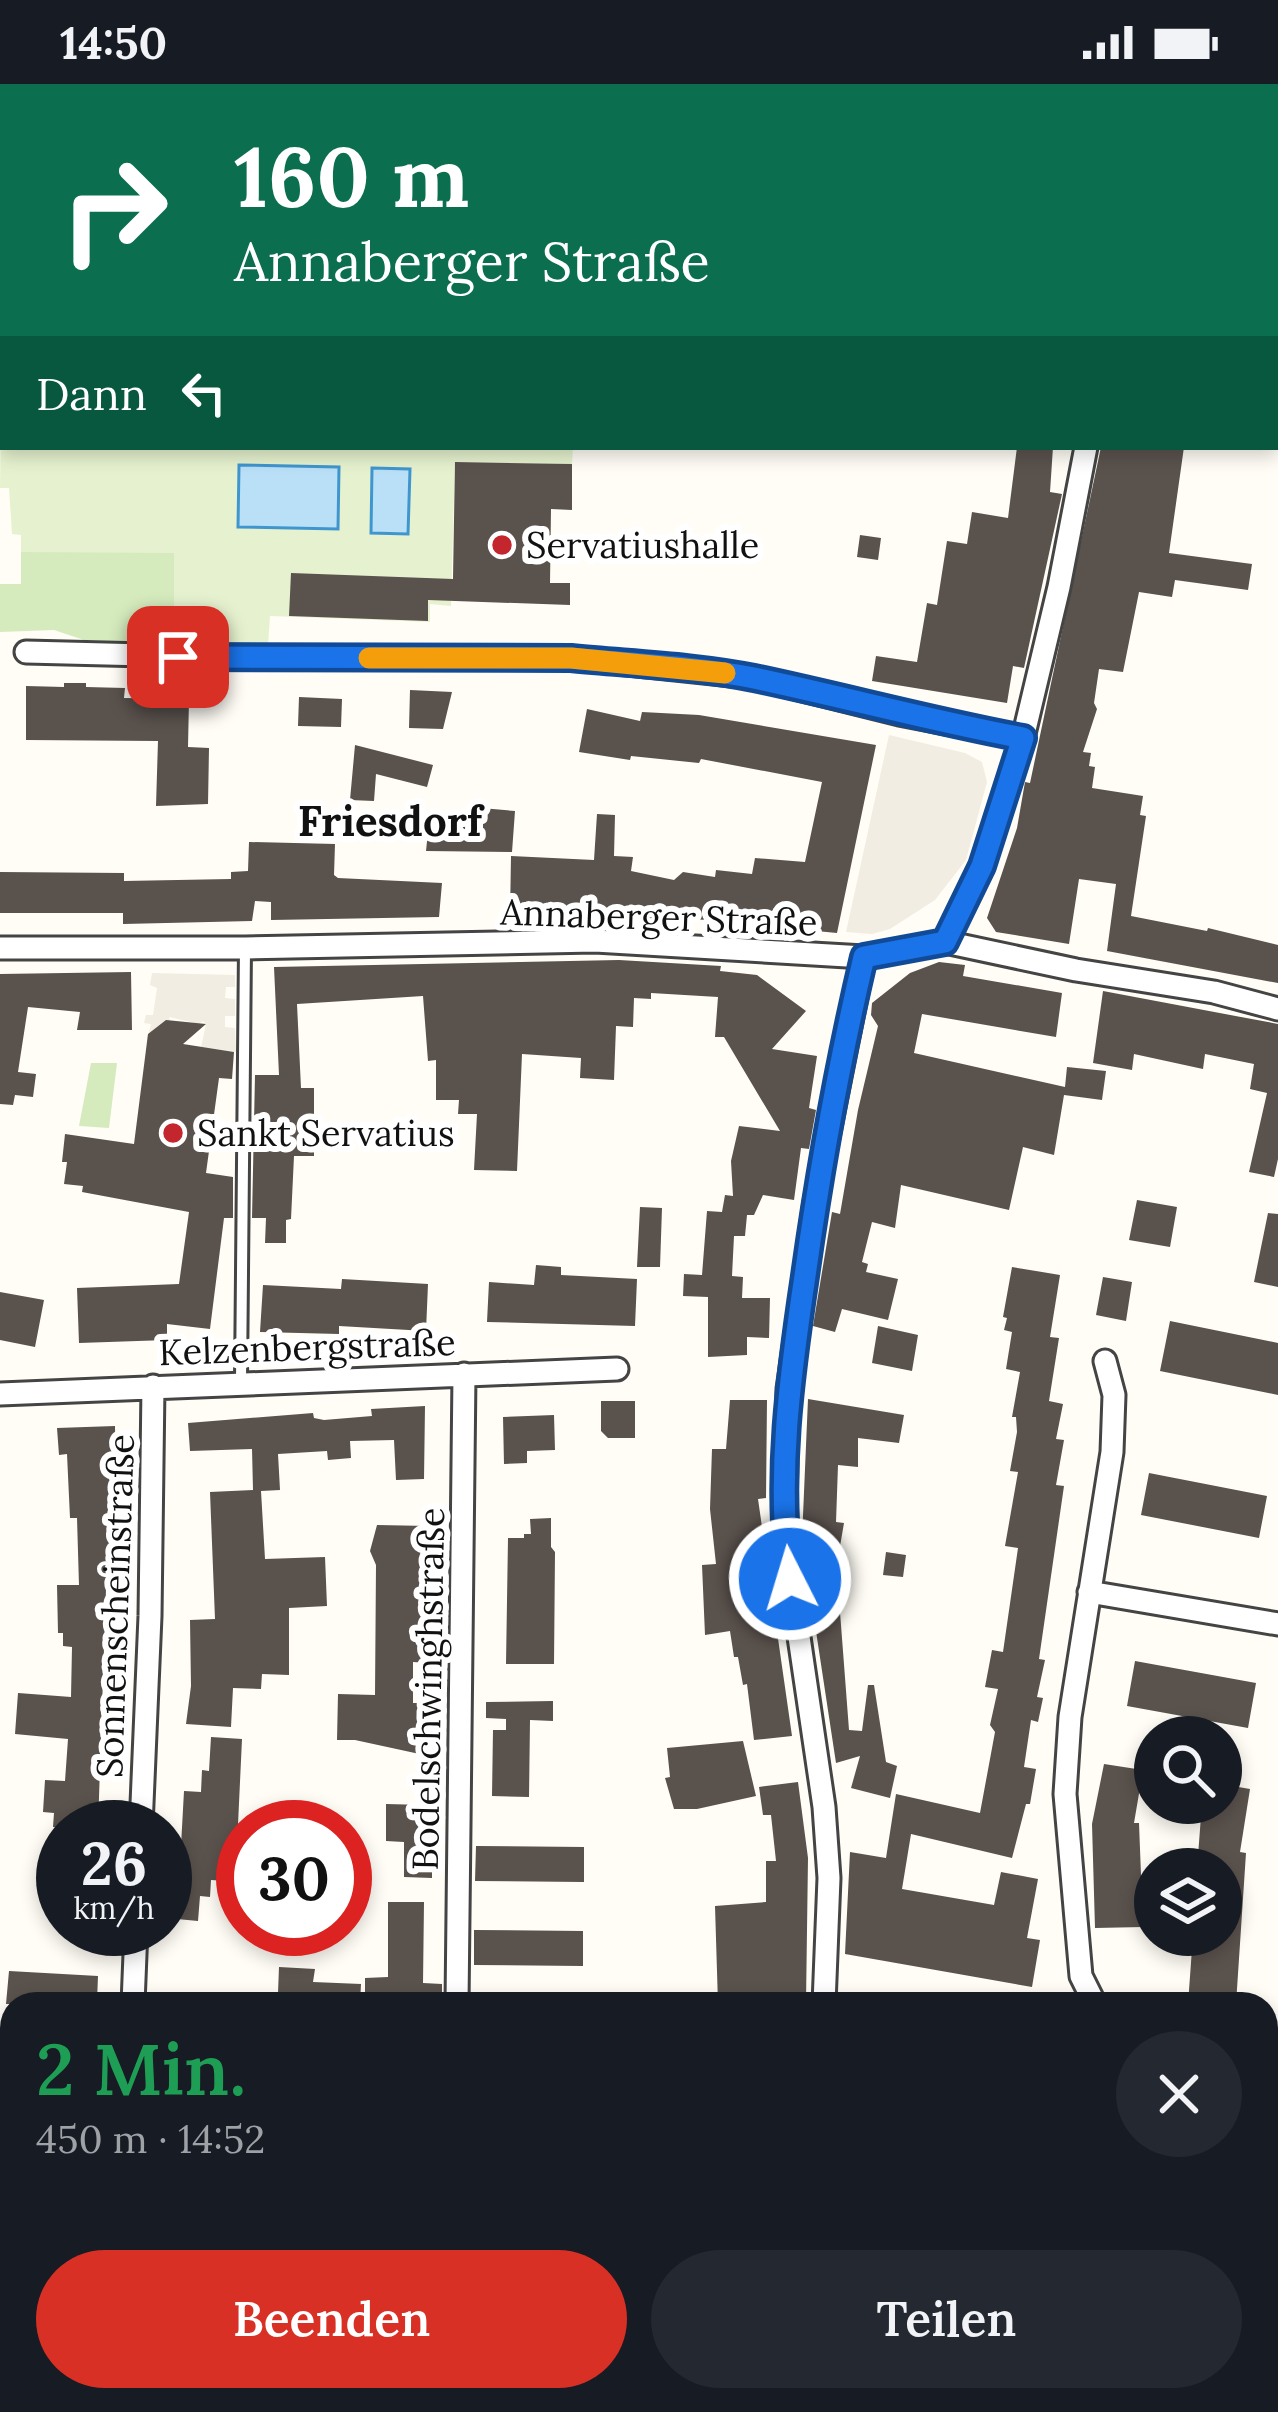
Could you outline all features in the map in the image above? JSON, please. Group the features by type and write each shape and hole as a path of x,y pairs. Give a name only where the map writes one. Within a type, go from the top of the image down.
{"street":[{"path":"945,942 988,850 1023,738 1085,450"},
{"path":"26,652 571,658 751,677 899,714 1023,738"},
{"name":"Annaberger Straße","path":"0,948 595,940 864,957 945,942 1214,992 1278,1009"},
{"path":"824,1992 826,1831 784,1535 788,1389 812,1225 864,957"},
{"path":"1089,1992 1081,1976 1065,1794 1070,1717 1112,1452 1114,1395 1105,1361"},
{"name":"Kelzenbergstraße","path":"0,1394 617,1369"},
{"name":"Bodelschwinghstraße","path":"457,1992 464,1374"},
{"name":"Sonnenscheinstraße","path":"142,1800 154,1386"},
{"path":"1089,1592 1278,1624"},
{"path":"133,1992 135,1956"}],"lane":[{"path":"241,1382 245,948"}],"green space":[{"path":"0,450 573,450 572,464 455,462 451,606 430,604 430,622 270,616 268,646 174,644 174,553 21,552 21,535 12,534 9,488 0,488"},
{"path":"21,552 174,552 174,644 84,640 54,630 0,632 0,584 21,584"},
{"path":"91,1063 117,1063 109,1128 79,1126"}],"shaded area":[{"path":"889,735 965,753 982,762 987,782 966,860 935,900 890,929 872,934 846,932"},
{"path":"152,973 235,975 235,987 226,987 225,998 235,999 235,1016 225,1016 225,1027 235,1028 236,1052 201,1047 203,1021 169,1017 171,1024 147,1040 151,1024 144,1023 146,1015 153,1015 157,988 150,985"}],"water":[{"path":"239,465 339,467 338,529 238,527"},
{"path":"372,468 410,469 408,534 371,533"}],"building":[{"path":"1017,450 1053,450 1050,492 1062,494 1024,668 1013,666 1007,703 872,681 876,656 917,662 927,603 937,605 947,541 967,544 972,512 1008,518"},
{"path":"1100,450 1184,450 1169,553 1252,564 1248,590 1175,580 1172,597 1139,592 1123,672 1099,669 1097,709 1083,752 1091,753 1089,766 1095,767 1092,788 1143,796 1140,815 1146,816 1131,916 1278,945 1278,983 1107,951 1116,884 1079,879 1069,944 996,932 987,918 1017,828 1025,782 1030,783"},
{"name":"Servatiushalle","path":"455,462 572,464 572,510 551,509 550,583 570,583 570,605 428,600 428,621 289,616 291,573 453,579"},
{"path":"860,535 881,538 878,560 857,557"},
{"path":"64,683 125,688 124,698 189,699 188,747 209,748 208,804 156,806 158,741 26,740 26,686 64,687"},
{"path":"410,690 452,692 443,729 409,728"},
{"path":"299,697 342,699 341,727 298,726"},
{"path":"587,709 640,721 642,712 699,715 876,745 837,933 664,916 668,919 510,916 511,856 594,860 597,814 615,815 614,856 633,857 631,871 674,880 683,872 715,877 716,870 752,874 755,858 805,862 822,782 701,759 699,763 631,756 630,760 579,752"},
{"path":"355,745 433,765 427,787 376,774 374,801 350,800"},
{"path":"470,807 515,811 512,852 426,851 430,813 468,816"},
{"path":"249,842 335,844 334,875 338,878 442,883 439,917 271,920 271,902 255,901 252,921 123,924 123,913 0,913 0,872 124,873 124,881 231,879 231,872 248,871"},
{"path":"619,960 721,966 720,971 757,975 806,1011 772,1049 817,1056 809,1108 816,1110 809,1149 801,1148 794,1200 763,1195 754,1215 747,1215 745,1236 734,1236 732,1276 743,1277 742,1298 770,1298 769,1338 747,1337 747,1355 708,1357 708,1297 683,1296 684,1274 702,1275 707,1211 722,1212 725,1195 733,1196 731,1161 739,1126 780,1131 724,1037 715,1037 718,997 651,993 651,999 634,998 633,1027 616,1026 614,1080 580,1078 581,1058 522,1054 517,1171 474,1170 477,1114 458,1114 459,1100 436,1100 436,1060 428,1061 423,996 297,1004 301,1088 314,1088 314,1156 294,1156 286,1243 265,1243 266,1218 252,1218 255,1075 279,1075 274,967"},
{"path":"939,962 965,965 963,976 1062,993 1056,1037 922,1014 914,1053 1065,1087 1067,1067 1106,1071 1102,1100 1064,1095 1054,1155 1023,1147 1009,1210 901,1185 895,1228 872,1222 862,1262 868,1264 866,1272 898,1279 888,1320 842,1309 835,1332 813,1326 832,1212 840,1214 878,1026 871,1015 872,1003 910,973"},
{"path":"131,972 132,1030 77,1030 80,1012 28,1007 18,1072 36,1074 33,1097 15,1095 13,1105 0,1104 0,974"},
{"path":"1103,991 1278,1024 1274,1177 1249,1172 1267,1093 1250,1089 1254,1064 1205,1054 1203,1069 1134,1054 1132,1070 1093,1063"},
{"path":"166,1020 206,1024 183,1044 234,1052 232,1079 219,1078 206,1173 233,1177 233,1218 224,1218 210,1329 167,1324 167,1340 79,1343 77,1288 179,1284 189,1212 82,1192 83,1186 64,1184 67,1162 62,1162 65,1134 134,1144 148,1034"},
{"path":"1137,1200 1177,1207 1170,1247 1129,1240"},
{"path":"640,1207 662,1208 660,1267 637,1267"},
{"path":"1268,1213 1278,1214 1278,1287 1254,1282"},
{"path":"536,1265 561,1267 561,1275 637,1279 635,1326 487,1322 489,1282 534,1285"},
{"path":"1012,1267 1060,1275 1050,1337 1059,1338 1049,1401 1063,1404 1056,1439 1064,1440 1056,1485 1064,1486 1039,1659 1045,1660 1037,1697 1043,1698 1038,1722 1031,1720 1024,1767 1036,1769 1030,1804 1026,1804 1012,1858 911,1834 902,1889 994,1905 1001,1872 1038,1879 1027,1938 1040,1940 1032,1987 845,1954 850,1852 886,1858 896,1794 980,1813 998,1689 985,1687 992,1650 1003,1652 1018,1548 1005,1546 1018,1472 1010,1471 1020,1372 1006,1369 1012,1332 1004,1330 1007,1318 1003,1317"},
{"path":"1103,1277 1132,1282 1126,1321 1096,1315"},
{"path":"342,1279 428,1284 426,1331 339,1326 339,1334 260,1332 263,1285 341,1289"},
{"path":"0,1292 44,1300 35,1347 0,1340"},
{"path":"1170,1321 1278,1343 1278,1395 1160,1371"},
{"path":"878,1326 918,1335 912,1371 872,1363"},
{"path":"808,1399 904,1415 899,1443 858,1438 858,1467 838,1465 836,1522 844,1523 838,1558 849,1730 862,1731 868,1685 874,1685 886,1762 897,1766 890,1798 851,1788 860,1756 836,1763 802,1539"},
{"path":"730,1400 767,1400 766,1498 758,1499 792,1736 754,1740 747,1684 743,1685 738,1657 734,1657 730,1631 705,1635 702,1565 716,1564 710,1509 712,1449 726,1449"},
{"path":"601,1401 635,1401 635,1438 608,1438 601,1431"},
{"path":"425,1406 424,1479 396,1480 394,1440 350,1441 351,1458 328,1460 327,1451 278,1454 280,1490 261,1491 265,1559 325,1557 327,1606 289,1608 289,1675 262,1674 261,1689 233,1688 231,1727 186,1724 190,1620 215,1619 210,1492 253,1490 252,1449 190,1451 188,1423 313,1413 314,1418 324,1420 372,1416 371,1409"},
{"path":"554,1415 555,1450 527,1451 527,1463 504,1464 503,1417"},
{"path":"115,1426 117,1560 107,1560 99,1800 44,1800 45,1780 65,1781 68,1739 15,1734 18,1693 71,1697 72,1647 63,1646 63,1633 58,1633 57,1585 79,1585 77,1518 70,1518 67,1454 59,1455 57,1428"},
{"path":"1149,1473 1267,1496 1259,1538 1141,1515"},
{"path":"551,1518 554,1664 506,1664 508,1538 531,1534 530,1519"},
{"path":"377,1525 429,1526 427,1663 413,1662 413,1703 425,1703 425,1711 439,1711 438,1758 337,1740 338,1694 375,1695 376,1565 370,1551"},
{"path":"886,1552 906,1555 903,1577 883,1575"},
{"path":"1135,1661 1256,1683 1248,1728 1242,1727 1242,1716 1182,1716 1127,1706"},
{"path":"553,1701 553,1721 530,1720 529,1797 492,1796 493,1730 506,1730 506,1719 486,1718 486,1702"},
{"path":"211,1737 242,1739 239,1800 216,1800 216,1880 211,1880 210,1897 200,1896 198,1921 192,1920 192,1800 184,1800 184,1791 201,1792 202,1770 209,1771"},
{"path":"743,1741 756,1796 697,1809 674,1809 665,1778 670,1777 667,1748"},
{"path":"1104,1764 1134,1769 1134,1824 1139,1824 1140,1848 1134,1848 1134,1927 1095,1928 1092,1824"},
{"path":"798,1782 808,1858 806,1992 718,1992 715,1906 766,1902 766,1861 776,1861 771,1815 763,1815 759,1787"},
{"path":"1242,1788 1250,1789 1241,1848 1199,1848 1200,1824 1242,1824"},
{"path":"386,1804 425,1805 425,1839 432,1839 432,1878 404,1877 404,1842 386,1841"},
{"path":"476,1846 584,1847 584,1882 475,1881"},
{"path":"1242,1852 1246,1853 1242,1913"},
{"path":"388,1902 424,1902 423,1983 442,1984 442,1992 365,1992 365,1978 388,1977"},
{"path":"474,1930 583,1931 583,1966 474,1965"},
{"path":"1191,1956 1239,1956 1237,1992 1189,1992"},
{"path":"279,1967 315,1969 313,1982 361,1984 361,1992 278,1992"},
{"path":"9,1971 98,1976 97,1992 7,1992"}],"slow traffic":[{"path":"369,658 571,658 725,673"}],"place":[{"name":"Servatiushalle","path":"502,545"},
{"name":"Sankt Servatius","path":"173,1133"}],"district":[{"name":"Friesdorf","path":"390,821"}],"route":[{"path":"178,657 571,658 628,663 751,677 899,714 1023,738 982,866 945,942 864,957 814,1202 788,1389 784,1535 790,1579"}]}
